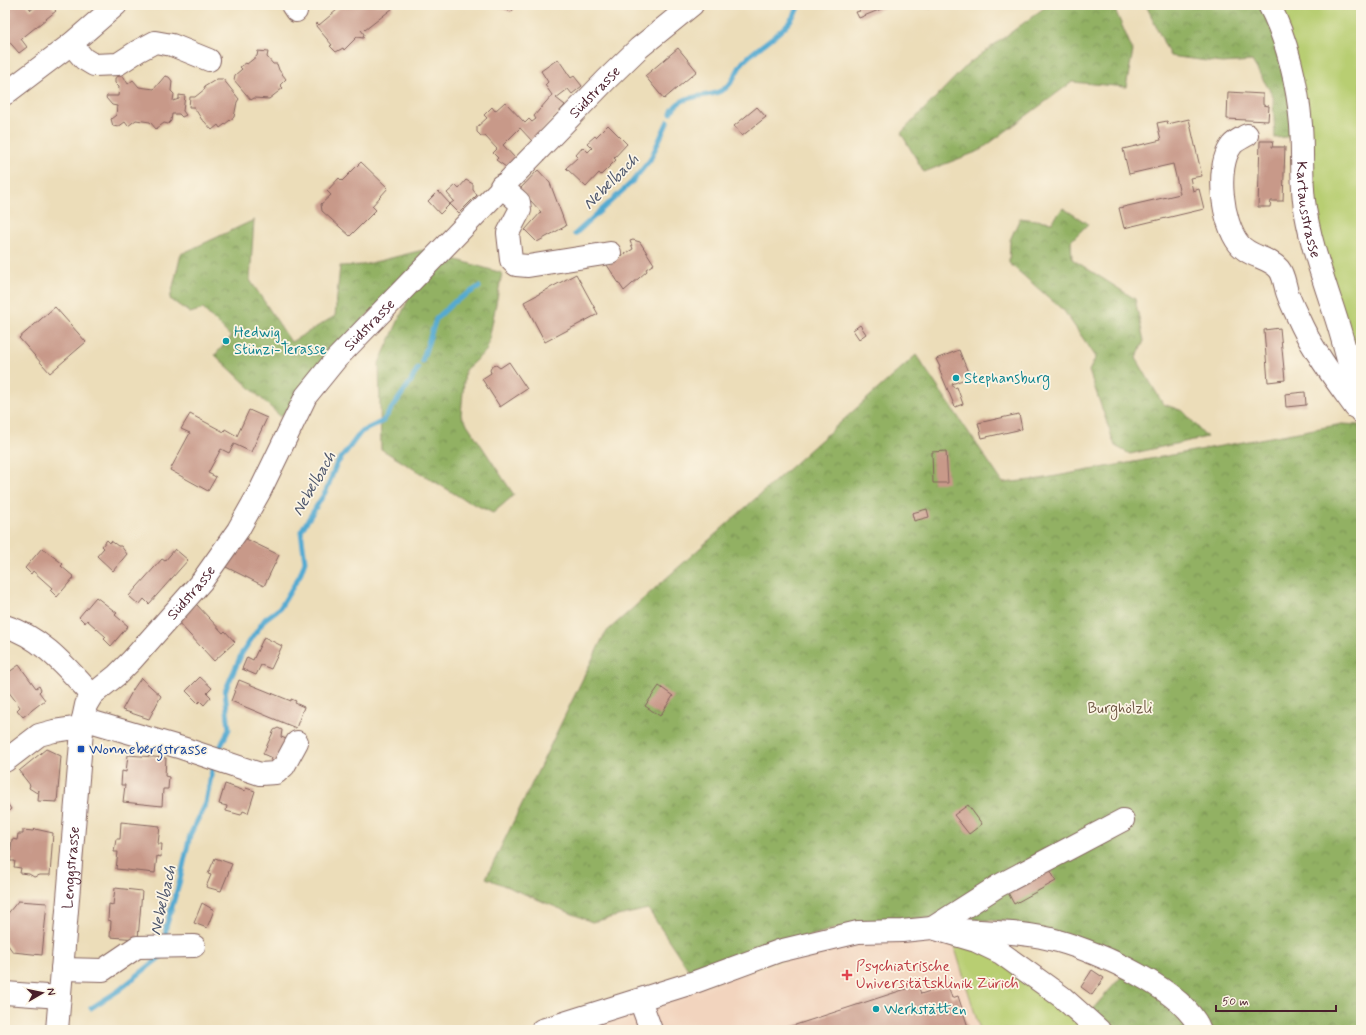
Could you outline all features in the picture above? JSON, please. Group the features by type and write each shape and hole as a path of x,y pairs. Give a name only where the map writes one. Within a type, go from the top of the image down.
{"street":[{"path":"5,94 71,44 116,5"},
{"name":"Südstrasse","path":"86,712 117,675 202,581 238,530 249,511 309,392 336,359 501,186 639,48 692,5"},
{"name":"Kartausstrasse","path":"1269,5 1275,16 1288,58 1296,92 1301,124 1304,201 1314,251 1344,344 1361,413"},
{"path":"71,44 84,59 94,65 118,64 155,42 172,45 210,60"},
{"path":"1247,135 1232,144 1226,157 1222,176 1224,204 1229,226 1239,243 1249,252 1266,260 1280,270 1288,294 1303,327 1335,380 1361,413"},
{"path":"501,186 519,202 520,210 508,233 509,252 516,265 528,266 610,253"},
{"path":"5,626 26,634 42,645 86,712 146,737 260,774 276,773 284,766 297,742"},
{"path":"5,761 39,736 54,731 86,712"},
{"name":"Lenggstrasse","path":"57,1030 86,712"},
{"path":"932,928 998,886 1123,820"},
{"path":"932,928 976,941 1001,953 1062,997 1099,1030"},
{"path":"542,1030 694,982 779,951 858,932 902,931 932,928 1007,933 1058,941 1116,964 1166,991 1188,1010 1200,1030"},
{"path":"62,969 103,970 137,946 194,946"},
{"path":"5,993 60,996"},
{"path":"640,1000 651,1030"}],"shaded area":[{"name":"Psychiatrische Universitätsklinik Zürich","path":"853,940 931,940 953,942 980,1030 560,1030"}],"green space":[{"path":"1048,5 1113,5 1133,51 1126,87 1072,82 979,151 924,172 901,133 968,64"},
{"path":"1146,5 1264,5 1271,19 1297,136 1275,138 1273,96 1252,61 1222,63 1170,56"},
{"path":"1275,5 1361,5 1361,369 1317,246"},
{"path":"1063,208 1088,224 1071,241 1072,259 1135,299 1144,341 1136,358 1163,404 1183,411 1207,437 1130,454 1115,446 1089,371 1096,357 1064,311 1009,263 1010,240 1020,218 1052,222"},
{"path":"254,220 250,280 291,342 335,316 340,266 363,265 423,250 502,273 487,350 465,370 461,415 514,495 493,513 463,499 381,449 379,363 428,256 330,351 281,417 215,355 231,337 203,309 190,313 170,299 181,254"},
{"name":"Burghölzli","path":"916,355 1003,483 1040,479 1342,424 1360,425 1361,1030 1105,1030 1089,1013 1128,969 1009,921 918,918 837,928 690,972 648,909 592,922 486,878 605,633"},
{"path":"953,942 996,957 1088,1030 980,1030"}],"building":[{"path":"5,5 27,5 31,10 38,5 51,5 56,11 21,39 27,47 19,53 5,37"},
{"path":"343,5 391,5 393,8 365,30 363,28 361,30 364,34 363,38 357,37 344,50 343,48 336,52 316,26 317,23 319,25"},
{"path":"492,5 517,5 511,12"},
{"path":"857,5 891,5 859,18 856,12 860,11"},
{"path":"926,5 936,5 928,9"},
{"path":"678,48 697,71 664,99 645,76"},
{"path":"258,51 268,52 267,57 273,64 277,64 279,70 286,79 280,85 283,88 269,99 254,98 251,100 234,80 235,75 242,69 240,67 246,63 247,64 257,56"},
{"path":"558,59 571,78 574,76 582,86 572,94 568,89 556,98 565,105 532,141 520,128 503,145 515,158 506,167 496,160 498,158 493,153 497,149 485,136 481,136 477,132 477,127 487,118 484,115 492,107 495,111 505,102 525,123 529,119 532,122 536,119 534,116 552,95 545,85 548,82 541,71"},
{"path":"119,76 124,77 128,84 133,80 139,87 154,89 165,76 169,77 172,81 171,91 174,94 173,101 179,99 179,95 185,96 183,111 186,115 182,117 179,114 172,114 171,121 168,124 164,123 156,129 150,122 136,120 128,126 125,122 118,127 113,126 111,119 116,115 117,106 112,105 106,98 107,96 118,96 119,87 115,83 115,78"},
{"path":"217,79 223,79 239,99 234,117 220,128 218,125 212,130 202,120 194,107 189,107 190,97 195,97 205,89 204,87"},
{"path":"1228,92 1263,94 1263,105 1269,106 1268,121 1227,119"},
{"path":"757,107 766,117 742,136 734,126"},
{"path":"1189,119 1202,176 1190,178 1193,191 1199,189 1204,209 1124,228 1119,208 1180,194 1173,164 1129,174 1123,149 1161,140 1157,123 1167,121 1168,124"},
{"path":"608,125 627,144 614,158 616,160 601,175 599,173 586,187 566,168 578,157 576,155 583,147 588,152 592,148 587,143 595,136 596,137"},
{"path":"1260,141 1273,141 1272,147 1285,147 1283,201 1271,201 1270,207 1258,207"},
{"path":"361,162 388,188 372,206 376,210 350,236 322,211 321,204 331,195 327,191 339,178 342,181"},
{"path":"538,170 550,183 566,226 537,242 525,230 541,212 520,189"},
{"path":"466,180 473,184 473,190 477,195 459,213 450,204 454,201 447,193 456,185 459,188"},
{"path":"438,191 450,204 440,214 428,201"},
{"path":"633,240 640,242 654,264 646,269 647,271 624,291 607,265 633,249 630,241"},
{"path":"576,274 598,314 545,342 524,302"},
{"path":"55,307 86,342 50,373 19,338"},
{"path":"860,325 866,334 859,339 853,330"},
{"path":"1280,328 1285,380 1268,382 1264,330"},
{"name":"Stephansburg","path":"959,350 970,377 952,384 954,388 957,387 963,404 955,407 936,359"},
{"path":"509,362 527,389 500,407 482,379 491,373 490,370 492,366 496,365 500,368"},
{"path":"1305,392 1306,405 1286,407 1285,394"},
{"path":"249,410 267,418 251,452 234,444 229,453 221,449 208,473 216,477 208,491 170,470 190,433 181,429 190,414 224,432 225,429 237,436"},
{"path":"1019,414 1022,429 982,438 978,423"},
{"path":"946,451 948,483 933,483 932,452"},
{"path":"927,509 929,517 914,521 912,513"},
{"path":"242,537 279,555 264,586 224,566"},
{"path":"107,540 110,543 111,541 118,546 121,546 127,554 113,571 97,556 104,548 102,546"},
{"path":"42,548 63,564 61,566 74,577 57,597 50,590 52,588 33,571 31,574 25,568"},
{"path":"175,549 188,560 149,604 144,599 139,605 129,596 162,559 165,561"},
{"path":"96,597 117,613 115,615 128,626 111,646 104,639 106,637 87,620 85,623 79,617"},
{"path":"196,604 223,633 225,631 235,642 214,661 177,621"},
{"path":"264,637 282,646 271,669 261,665 256,675 242,669 247,657 253,660"},
{"path":"19,665 36,688 39,686 41,690 39,692 45,700 23,717 17,710 20,707 5,687 5,675"},
{"path":"200,677 212,688 207,693 211,697 204,705 200,701 198,703 186,691"},
{"path":"141,678 161,696 149,719 122,710"},
{"path":"239,680 291,701 291,699 296,701 295,703 304,707 296,728 231,701"},
{"path":"659,686 673,696 660,716 645,706"},
{"path":"278,728 282,730 281,737 292,741 277,766 270,763 272,758 263,754 274,730"},
{"path":"46,749 61,756 57,802 38,801 39,790 37,793 29,788 30,785 19,771"},
{"path":"128,755 166,758 165,776 169,777 168,789 163,789 162,806 123,802 125,785 121,785 122,771 126,772"},
{"path":"225,784 245,791 246,788 255,791 248,813 243,811 241,815 226,811 227,806 219,804"},
{"path":"5,800 11,809 5,814"},
{"path":"968,805 982,824 969,834 954,815"},
{"path":"121,822 160,826 158,844 162,844 161,857 157,856 155,873 116,869 118,852 114,852 116,839 120,839"},
{"path":"35,829 53,833 50,875 40,875 34,877 29,874 20,873 21,868 14,867 15,861 10,861 12,839 17,840 18,834 23,834 23,830 33,831"},
{"path":"215,858 232,864 221,891 206,887 211,875 208,874"},
{"path":"1048,866 1056,881 1014,904 1006,889"},
{"path":"115,888 142,891 138,939 110,937 111,921 108,920 109,904 113,905"},
{"path":"18,901 47,903 42,955 13,952 5,941 5,917"},
{"path":"202,903 214,910 207,928 194,923"},
{"path":"1092,970 1104,978 1092,995 1081,987"},
{"path":"918,985 921,994 948,985 952,998 958,996 969,1030 914,1030 913,1027 905,1030 780,1030"}],"waterway":[{"name":"Nebelbach","path":"671,113 682,101 689,98 713,94 727,87 744,61 775,36 789,22 799,5"},
{"name":"Nebelbach","path":"575,234 631,183 650,160 668,121"},
{"name":"Nebelbach","path":"422,361 436,319 454,302 479,287"},
{"name":"Nebelbach","path":"217,754 229,729 225,691 242,653 265,619 280,608 300,575 305,561 301,531 326,491 336,465 361,432 383,421 411,381 418,368"},
{"name":"Nebelbach","path":"165,942 166,927 180,880 190,835 206,803 213,765"},
{"name":"Nebelbach","path":"91,1008 118,991 164,954"}],"place":[{"name":"Hedwig Stünzi-Terasse","path":"226,341"},
{"name":"Stephansburg","path":"956,378"},
{"name":"Wonnebergstrasse","path":"81,749"},
{"name":"Psychiatrische Universitätsklinik Zürich","path":"847,975"},
{"name":"Werkstätten","path":"876,1009"}]}
